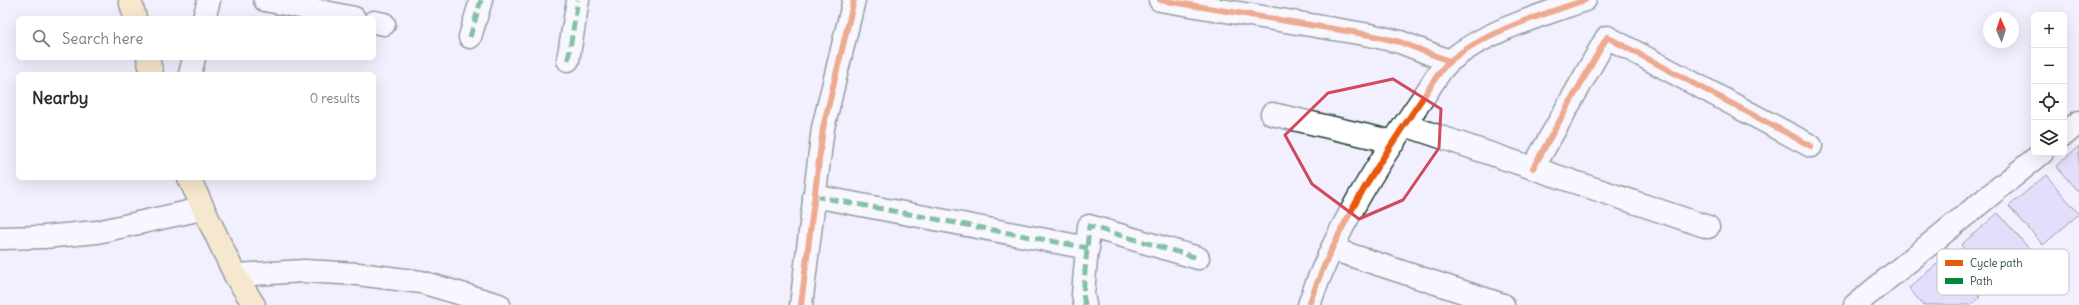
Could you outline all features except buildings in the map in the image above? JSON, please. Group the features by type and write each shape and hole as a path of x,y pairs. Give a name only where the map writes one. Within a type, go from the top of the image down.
{"main road":[{"path":"130,0 134,16"},
{"path":"148,60 152,72"},
{"path":"190,180 202,209 235,275 254,305"}],"street":[{"path":"205,16 209,0"},
{"path":"265,0 344,16"},
{"path":"470,37 481,0"},
{"path":"568,60 578,0"},
{"path":"801,305 823,128 854,0"},
{"path":"1160,0 1370,35 1400,42 1449,61"},
{"path":"1309,305 1320,274 1332,249 1380,163 1449,61 1467,49 1506,29 1585,0"},
{"path":"1533,168 1607,37 1811,146"},
{"path":"190,72 194,60"},
{"path":"1272,114 1400,133 1533,168 1708,227"},
{"path":"2067,132 2079,122"},
{"path":"1855,305 2038,156"},
{"path":"814,196 1088,248"},
{"path":"0,238 44,237 97,232 202,209"},
{"path":"1085,305 1083,294 1088,248 1088,226 1198,258"},
{"path":"1332,249 1503,305"},
{"path":"235,275 304,270 358,274 421,282 499,305"}],"highlighted area":[{"path":"1393,79 1441,109 1439,148 1403,200 1359,219 1312,184 1285,135 1328,93"}],"marked path":[{"path":"470,37 481,0"},
{"path":"568,60 578,0"},
{"path":"814,196 1088,248"},
{"path":"1085,305 1083,294 1089,226 1198,258"}],"cycle path":[{"path":"801,305 823,128 854,0"},
{"path":"1160,0 1370,35 1400,42 1449,61"},
{"path":"1309,305 1331,251 1358,198 1389,148 1439,73 1447,64 1465,50 1497,32 1585,0"},
{"path":"1533,168 1607,37 1811,146"}]}
